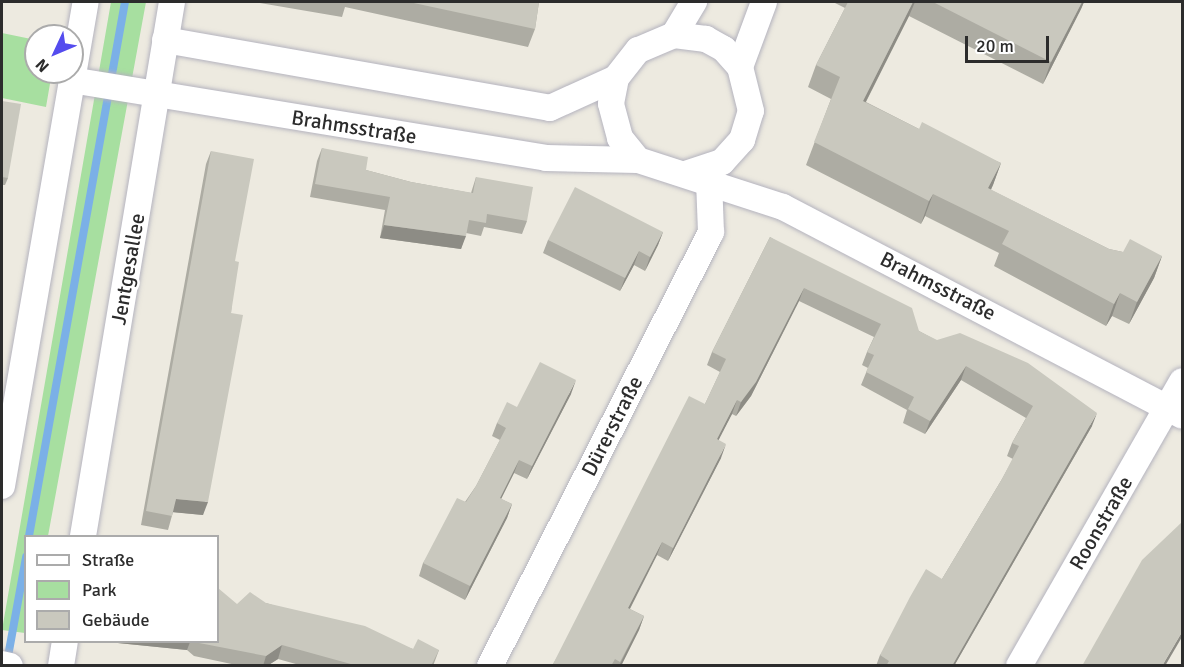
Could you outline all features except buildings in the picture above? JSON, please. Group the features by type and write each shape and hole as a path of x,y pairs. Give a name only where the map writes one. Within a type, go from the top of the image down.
{"street":[{"path":"82,24 86,2"},
{"name":"Jentgesallee","path":"83,535 172,2"},
{"path":"674,35 694,2"},
{"path":"740,67 706,39 674,35 638,50 616,78 611,104 620,138 638,160 663,172 697,177 722,162 742,140 751,111 740,67 764,2"},
{"path":"165,40 550,108 616,78"},
{"name":"Brahmsstraße","path":"84,82 546,158 638,160"},
{"path":"2,486 70,84"},
{"name":"Brahmsstraße","path":"697,177 783,207 1176,410"},
{"name":"Dürerstraße","path":"490,666 711,232 697,177"},
{"name":"Roonstraße","path":"1019,666 1176,410 1182,381"},
{"path":"61,666 65,643"},
{"path":"2,664 9,666"}],"green space":[{"path":"111,2 146,2 48,535 24,535 24,633 2,630"},
{"path":"2,33 24,38 24,84 50,84 46,107 2,98"}],"waterway":[{"path":"29,535 125,2"},
{"path":"7,662 24,568"}]}
